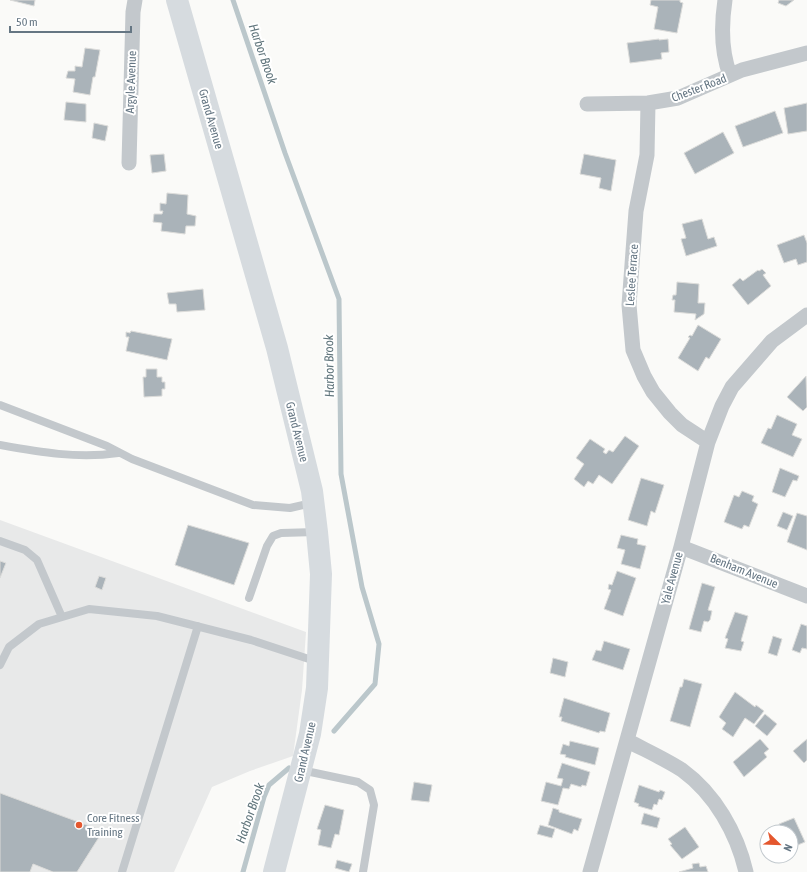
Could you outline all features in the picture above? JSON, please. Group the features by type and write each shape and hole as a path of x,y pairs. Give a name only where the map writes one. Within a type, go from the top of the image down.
{"street":[{"name":"Argyle Avenue","path":"129,164 133,12 135,0"},
{"name":"Grand Avenue","path":"177,0 277,348 313,503 320,574 319,662 317,688 310,734 274,872"},
{"path":"725,0 722,20 724,59 730,76"},
{"name":"Chester Road","path":"587,104 648,103 678,98 742,70 807,53"},
{"name":"Leslee Terrace","path":"648,103 647,155 636,211 628,305 633,350 653,392 670,413 682,425 708,442"},
{"name":"Yale Avenue","path":"590,872 628,741 708,442 722,406 732,387 772,341 807,315"},
{"name":"Benham Avenue","path":"681,547 807,596"},
{"path":"628,741 682,770 707,794 721,812 736,840 746,872"}],"lane":[{"path":"0,405 107,446 118,453 204,488 253,505 290,508 313,503"},
{"path":"0,445 58,454 85,456 118,453"},
{"path":"248,598 267,546 273,536 281,533 316,532"},
{"path":"0,541 25,550 37,560 62,617"},
{"path":"0,665 9,647 39,624 89,609 157,616 251,640 319,662"},
{"path":"122,872 198,626"},
{"path":"301,770 358,782 370,790 374,805 363,872"}],"shaded area":[{"path":"0,520 306,632 302,690 293,756 250,771 212,787 174,872 0,872"}],"building":[{"path":"10,0 35,0 34,6"},
{"path":"651,0 680,0 680,2 683,3 677,33 654,29 658,7 650,5"},
{"path":"779,0 794,0 786,6 778,3"},
{"path":"668,39 669,52 661,53 662,59 630,63 627,43"},
{"path":"85,48 100,50 90,95 73,92 75,79 66,78 68,71 75,71 75,66 82,67"},
{"path":"66,102 86,104 86,122 64,120"},
{"path":"807,103 807,131 788,134 784,108"},
{"path":"775,111 783,133 743,147 735,126"},
{"path":"94,123 108,126 105,141 92,138"},
{"path":"723,132 734,153 695,174 684,153"},
{"path":"164,154 166,171 152,173 150,155"},
{"path":"584,154 616,160 611,191 599,188 601,178 580,174"},
{"path":"167,193 188,195 187,214 196,216 195,226 186,226 185,234 161,231 162,223 153,222 154,214 162,214 163,211 160,211 160,203 166,204"},
{"path":"702,219 708,239 714,237 717,246 686,256 681,239 686,238 682,224"},
{"path":"804,235 807,243 807,262 798,265 796,259 784,263 777,245"},
{"path":"762,269 766,273 763,275 771,286 748,305 732,285 740,278 743,281 758,270 759,271"},
{"path":"677,282 699,284 698,303 705,303 704,314 695,320 696,314 674,312 675,300 672,300 673,295 676,295"},
{"path":"203,289 205,310 177,312 176,304 169,304 167,293"},
{"path":"698,325 721,339 709,359 706,357 698,371 678,358 690,338 688,337 690,335 692,336"},
{"path":"131,331 172,339 167,360 126,351 129,337 126,337 126,332 130,333"},
{"path":"146,369 157,369 157,377 162,377 162,382 165,382 165,389 162,389 162,396 144,397 143,377 146,377"},
{"path":"806,376 807,407 803,411 787,397"},
{"path":"777,415 797,424 792,435 802,439 793,457 761,443 768,428 771,429"},
{"path":"625,436 639,446 612,484 599,475 593,484 588,481 584,487 574,479 584,464 576,458 590,439 605,449 603,452 606,454 609,450 613,452"},
{"path":"780,468 799,476 797,481 793,480 785,497 772,492"},
{"path":"641,478 664,485 655,513 651,511 647,526 628,520"},
{"path":"742,491 754,496 752,501 758,504 749,527 744,525 742,529 724,522 734,495 739,497"},
{"path":"783,512 793,516 787,530 777,526"},
{"path":"797,513 807,516 807,550 787,542"},
{"path":"188,525 249,543 234,585 175,565"},
{"path":"621,535 638,539 637,544 646,546 640,569 621,564 625,550 617,548"},
{"path":"0,561 6,563 0,578"},
{"path":"617,571 636,578 623,616 604,609 611,590 608,589 609,584 612,585"},
{"path":"99,576 106,578 102,590 95,587"},
{"path":"702,583 715,587 708,610 712,611 710,620 708,622 704,621 701,632 689,629"},
{"path":"735,612 748,616 741,641 744,642 741,651 725,648 728,639 725,638"},
{"path":"801,624 807,626 807,649 802,648 800,653 792,650"},
{"path":"773,636 782,639 777,656 768,653"},
{"path":"604,641 630,649 623,670 592,660 596,650 601,651"},
{"path":"553,658 568,662 565,677 550,673"},
{"path":"684,679 702,684 690,727 670,721 680,687 682,687"},
{"path":"735,692 755,707 756,705 764,711 754,724 745,718 733,737 722,729 726,723 719,717"},
{"path":"564,698 610,713 605,732 600,731 599,733 561,721 562,717 559,717"},
{"path":"765,714 777,724 767,736 755,726"},
{"path":"760,739 769,749 764,753 767,757 744,777 733,762"},
{"path":"807,739 807,760 804,763 793,751"},
{"path":"570,741 599,748 595,765 565,757 566,755 560,754 563,744 569,746"},
{"path":"562,763 590,772 586,786 582,785 581,787 571,784 569,789 563,788 558,805 541,801 546,782 561,786 563,779 557,778"},
{"path":"414,782 432,785 429,802 411,800"},
{"path":"639,785 659,792 660,790 665,792 662,800 659,799 657,805 654,804 652,810 638,806 639,804 634,802"},
{"path":"0,793 103,831 77,872 53,872 33,864 30,872 0,872"},
{"path":"325,805 344,810 339,835 335,834 331,848 318,845 321,830 317,829"},
{"path":"553,808 559,810 559,812 582,819 578,831 574,829 572,834 548,825"},
{"path":"644,813 660,818 657,828 641,824"},
{"path":"794,818 797,824 779,824"},
{"path":"540,825 555,829 552,838 537,834"},
{"path":"685,827 699,847 682,859 670,845 672,844 668,839"},
{"path":"799,829 805,842 799,844"},
{"path":"337,860 352,864 349,872 335,868"},
{"path":"699,863 700,867 706,866 708,872 679,872 693,868 692,864"}],"waterway":[{"name":"Harbor Brook","path":"233,0 285,153 339,299 341,474 362,587 379,644 375,684 334,731"},
{"name":"Harbor Brook","path":"243,872 264,797 269,785 289,768"}],"place":[{"name":"Core Fitness Training","path":"79,825"}]}
